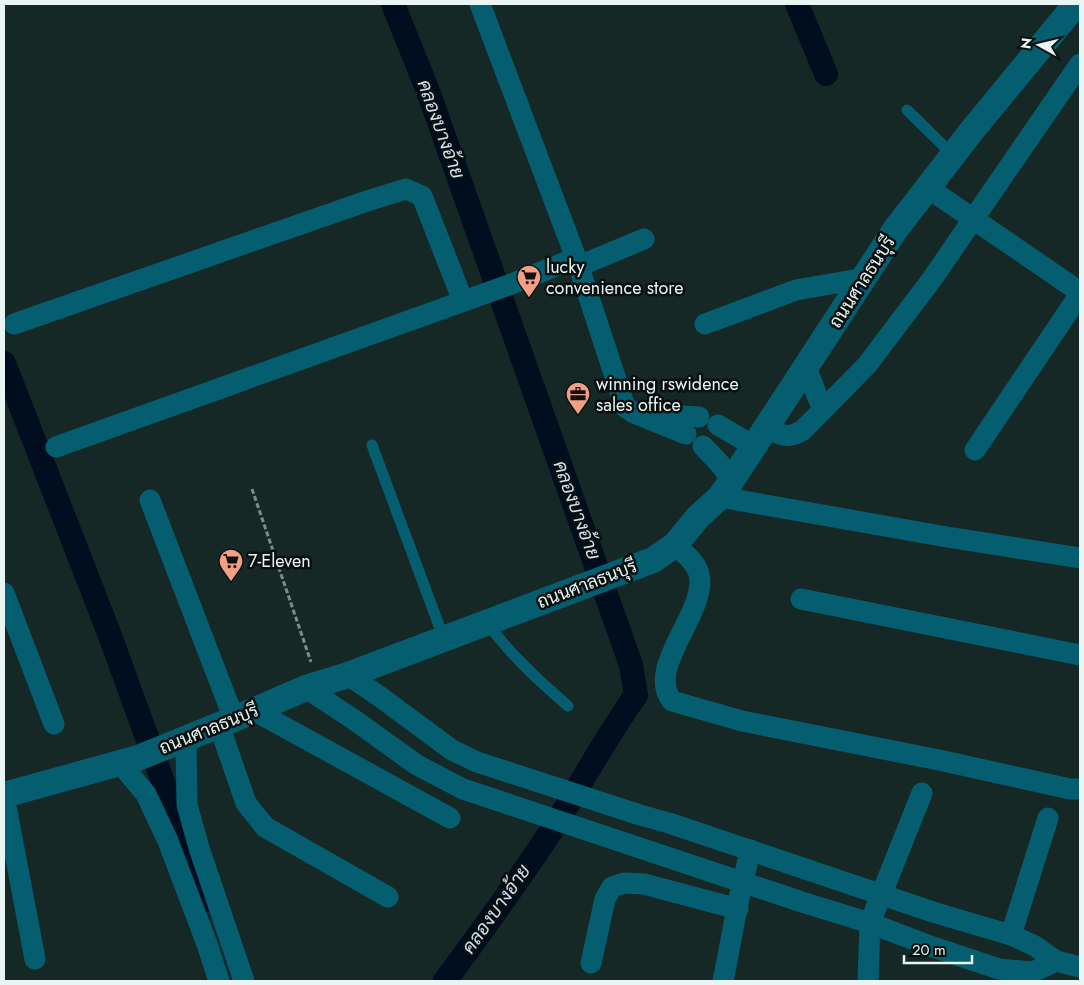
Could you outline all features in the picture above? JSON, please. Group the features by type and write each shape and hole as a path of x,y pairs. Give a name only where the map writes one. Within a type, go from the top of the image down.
{"street":[{"path":"480,4 577,262 625,407 634,413 656,421 694,440 720,464 726,488 947,538 1080,558"},
{"name":"ถนนศาลธนบุรี","path":"4,796 129,760 175,744 312,686 348,675 653,560 675,544 726,488 895,230 1067,8"},
{"path":"656,421 682,416 709,421 747,442 760,438 794,436 803,430 867,365 932,279 1080,64"},
{"path":"928,188 1080,293 975,450"},
{"path":"14,324 370,200 406,190 422,196 463,300"},
{"path":"56,447 463,300 644,238"},
{"path":"705,324 796,290 865,278"},
{"path":"806,368 823,410"},
{"path":"150,500 236,718 246,803 265,828 388,897"},
{"path":"675,544 694,562 699,574 700,590 669,663 664,680 666,694 672,701 742,721 939,760 1070,789 1080,788"},
{"path":"4,593 54,724"},
{"path":"801,600 1080,655"},
{"path":"348,675 452,750 477,762 669,823 882,895 1011,935 1035,946 1056,961 1080,967"},
{"path":"312,686 353,719 417,765 463,789 806,904 870,923 998,975 1033,972 1056,961"},
{"path":"236,718 450,818"},
{"path":"175,744 187,805 199,848 244,981"},
{"path":"436,775 452,750"},
{"path":"129,760 168,840 219,981"},
{"path":"868,981 870,923 922,793"},
{"path":"4,796 35,959"},
{"path":"1011,935 1048,818"},
{"path":"723,981 738,909 741,881 751,850"},
{"path":"591,963 605,899 612,887 624,883 644,884 738,909"}],"lane":[{"path":"907,110 953,154"},
{"path":"372,445 444,639"},
{"path":"486,622 514,656 568,706"}],"path":[{"path":"252,490 312,686"}],"waterway":[{"name":"คลองบางอ้าย","path":"393,4 428,91 631,665 636,695 614,727 540,847 445,981"},
{"path":"797,4 826,74"},
{"path":"4,363 109,633 206,900"}],"place":[{"name":"lucky convenience store","path":"529,298"},
{"name":"winning rswidence sales office","path":"578,415"},
{"name":"7-Eleven","path":"231,582"}]}
